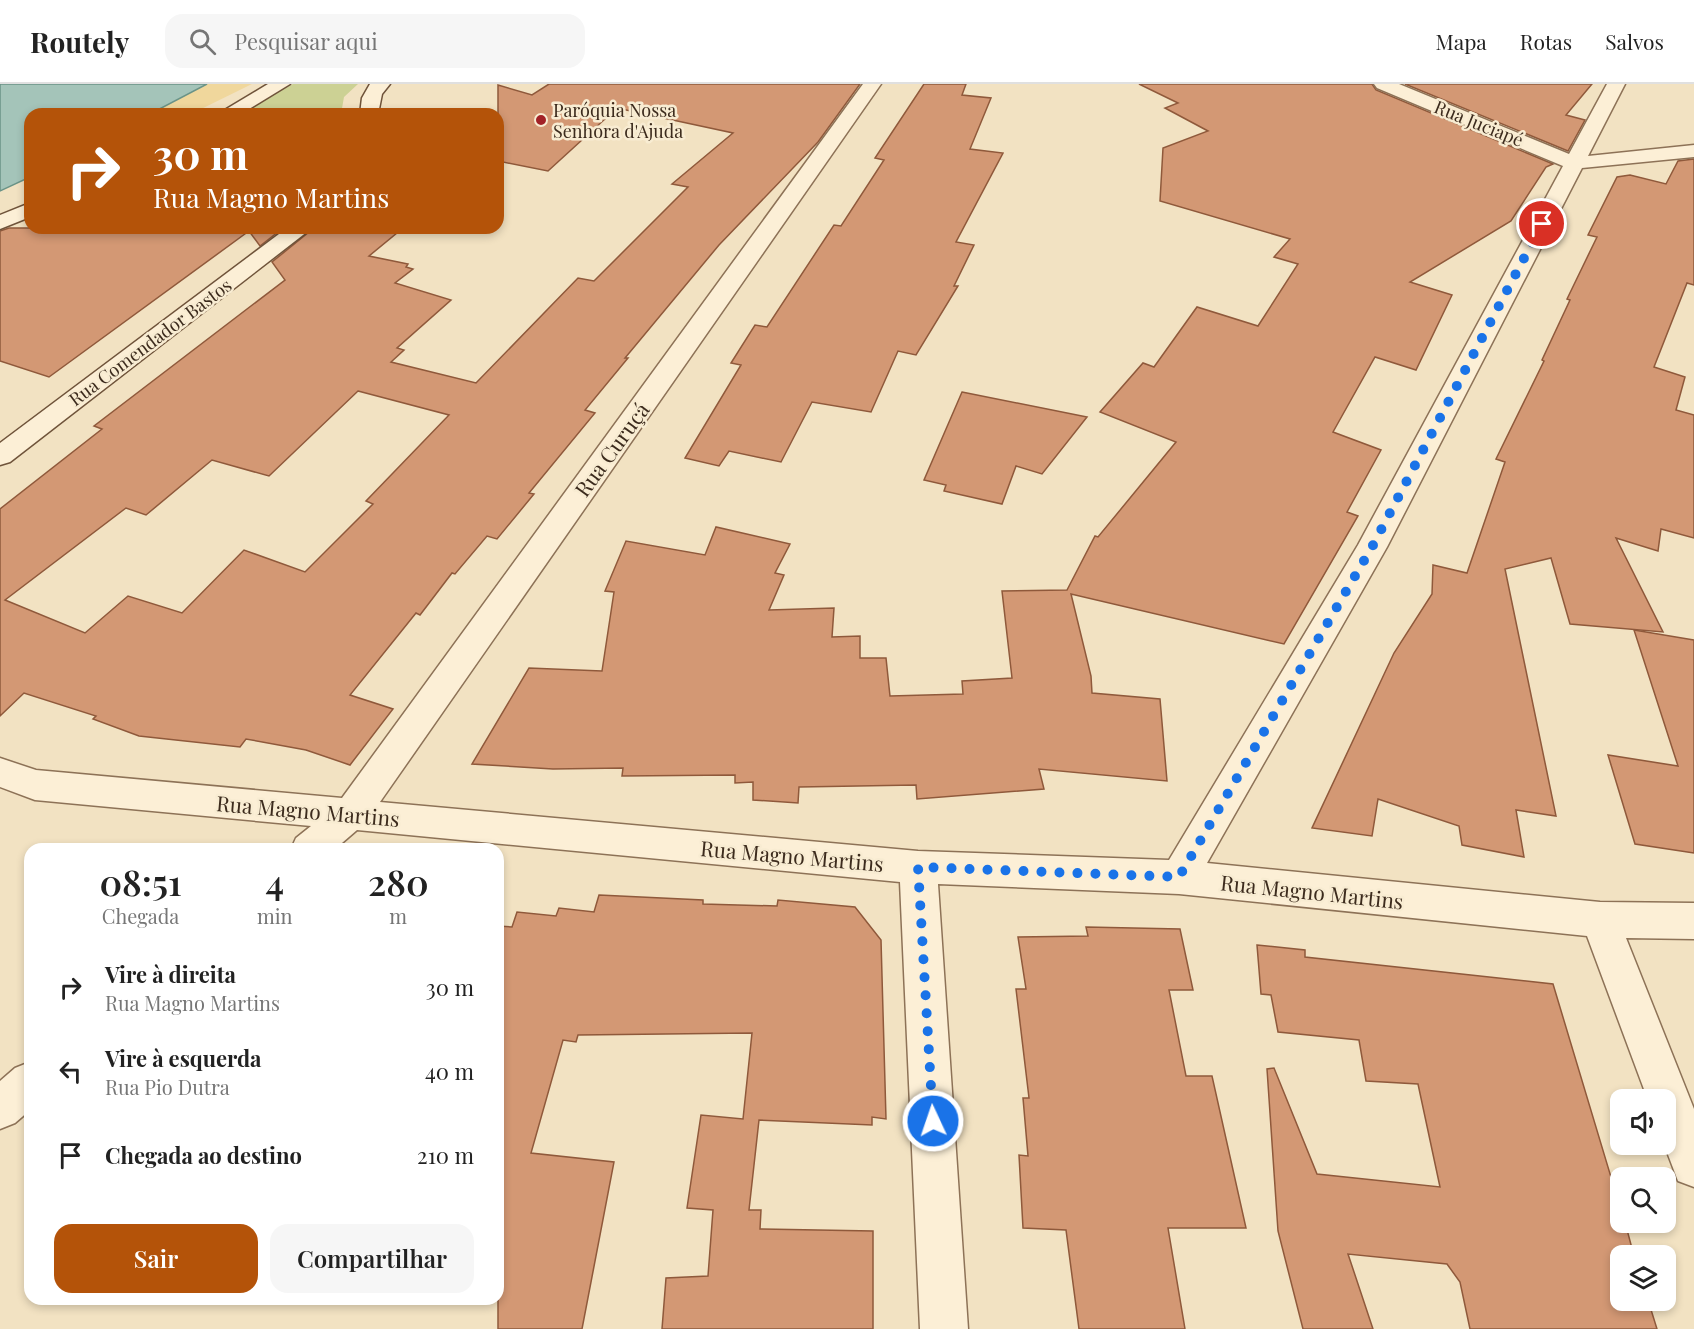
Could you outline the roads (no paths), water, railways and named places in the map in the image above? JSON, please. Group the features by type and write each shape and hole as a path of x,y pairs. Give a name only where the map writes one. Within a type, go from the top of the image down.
{"street":[{"path":"238,108 281,84"},
{"path":"370,108 376,87 381,84"},
{"name":"Rua Curuçá","path":"316,843 351,814 872,84"},
{"name":"Rua Juciapé","path":"1383,84 1574,163"},
{"path":"1179,877 1372,547 1616,84"},
{"path":"1574,163 1694,151"},
{"path":"0,223 24,212"},
{"name":"Rua Comendador Bastos","path":"0,456 293,234"},
{"name":"Rua Magno Martins","path":"0,772 35,785 918,867 1179,877 1600,921 1694,921"},
{"path":"918,867 944,1329"},
{"path":"1600,921 1694,1165"},
{"path":"0,1108 24,1088"}],"water":[{"path":"0,84 207,84 161,108 24,108 24,180 0,191"}],"place":[{"name":"Paróquia Nossa Senhora d'Ajuda","path":"541,120"}]}
